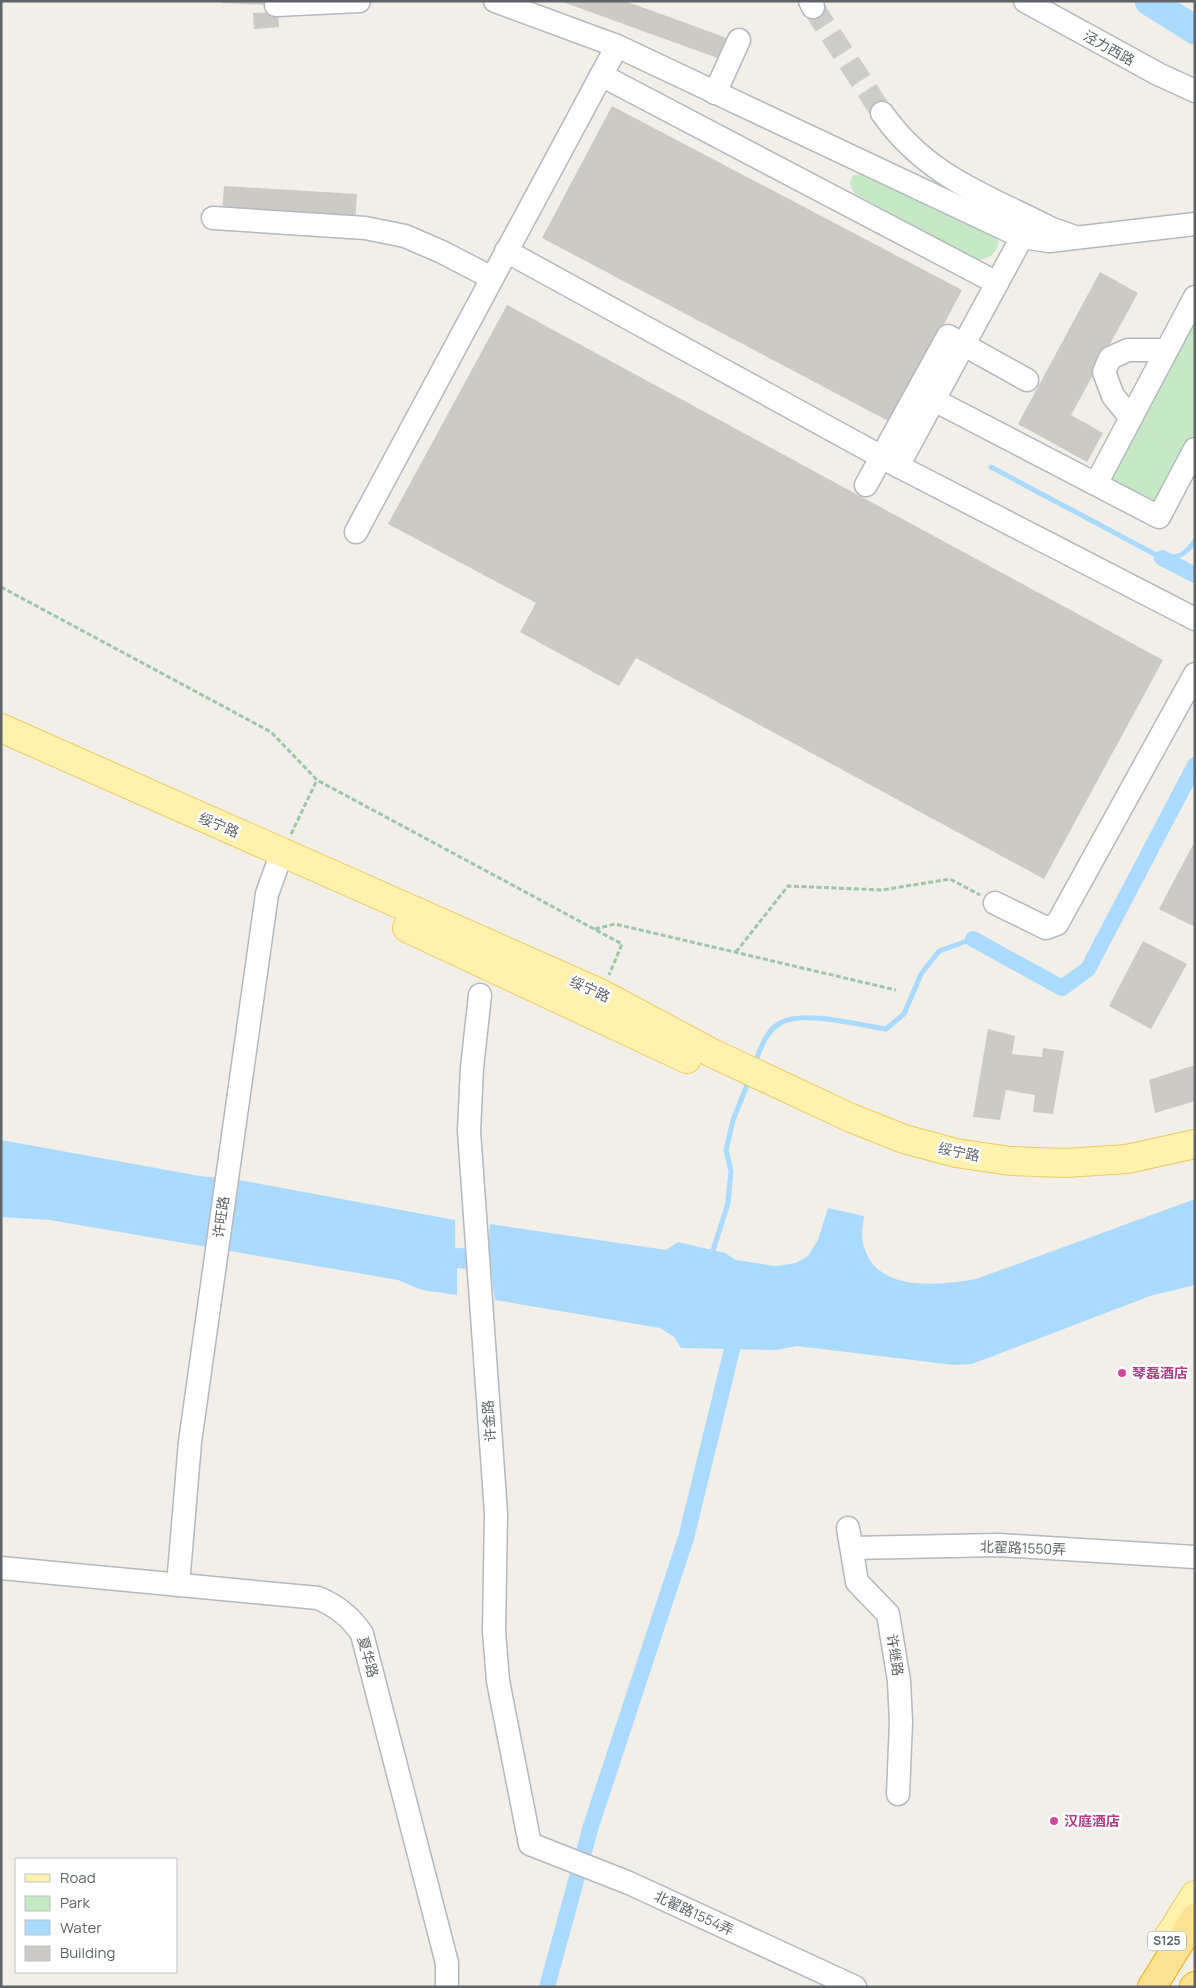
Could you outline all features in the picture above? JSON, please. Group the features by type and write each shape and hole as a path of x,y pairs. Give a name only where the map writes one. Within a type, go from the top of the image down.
{"highway":[{"path":"1152,1987 1195,1918"}],"main road":[{"name":"绥宁路","path":"1,728 751,1080 904,1139 956,1153 1010,1161 1066,1163 1128,1159 1195,1144"},
{"name":"绥宁路","path":"1,747 279,860 600,994 710,1061"},
{"name":"绥宁路","path":"751,1080 844,1133 899,1155 953,1170 1009,1178 1066,1179 1130,1175 1195,1162"},
{"name":"S125","path":"1139,1987 1195,1895"},
{"path":"1193,1986 1195,1982"}],"street":[{"path":"276,5 359,1"},
{"path":"495,1 617,46 1022,237 1049,241 1195,224"},
{"name":"泾力西路","path":"1025,1 1158,74 1195,91"},
{"path":"715,93 739,40"},
{"path":"356,532 617,46"},
{"path":"601,76 997,283"},
{"path":"882,113 897,134 936,169 1052,229 1076,238"},
{"path":"213,218 365,228 405,236 442,252 492,278"},
{"path":"866,485 889,462 934,400 1022,237"},
{"path":"506,251 889,462 1195,619"},
{"path":"1096,484 1195,297"},
{"path":"889,462 948,336 1027,380"},
{"path":"1130,418 1113,396 1104,372 1110,358 1128,350 1166,350"},
{"path":"934,400 1159,517 1195,449"},
{"path":"995,903 1046,928 1057,924 1195,674"},
{"name":"许旺路","path":"178,1585 190,1442 228,1168 267,894 279,860"},
{"name":"许金路","path":"480,995 472,1068 469,1131 496,1513 494,1631 498,1681 530,1844"},
{"name":"北翟路1550弄","path":"850,1538 1195,1557"},
{"name":"许继路","path":"850,1538 857,1582 888,1614 899,1681 901,1722 898,1794"},
{"name":"夏华路","path":"1,1568 318,1598 332,1604 353,1620 362,1634 413,1830 447,1963 447,1987"},
{"name":"北翟路1554弄","path":"530,1844 609,1875 855,1987"}],"path":[{"path":"1,587 271,732 317,780 622,944 600,994"},
{"path":"279,860 317,780"},
{"path":"736,952 788,886 882,890 950,879 995,903"},
{"path":"594,929 615,924 896,990"}],"green space":[{"path":"865,174 993,233 999,242 995,251 987,258 974,261 854,193 850,183 853,175"},
{"path":"1195,320 1195,432 1157,503 1110,478"}],"water":[{"path":"1,1140 200,1176 245,1181 455,1220 455,1248 488,1249 490,1224 666,1250 678,1242 725,1253 736,1260 776,1266 796,1263 808,1256 818,1240 828,1208 864,1216 863,1243 869,1259 880,1271 894,1278 927,1284 976,1279 1195,1199 1195,1285 1150,1296 972,1364 954,1365 797,1346 776,1350 681,1348 674,1337 660,1328 495,1300 491,1271 457,1268 457,1295 422,1290 398,1280 50,1220 1,1217"}],"building":[{"path":"222,1 271,1 271,5 222,3"},
{"path":"560,1 625,1 727,38 720,59"},
{"path":"278,12 279,27 254,29 253,13"},
{"path":"612,106 962,290 892,423 542,238"},
{"path":"224,186 357,194 355,223 222,215"},
{"path":"1100,272 1138,293 1071,415 1103,433 1087,462 1018,424"},
{"path":"507,305 1163,660 1044,879 636,658 619,686 520,632 536,603 388,524"},
{"path":"1195,841 1195,927 1159,909"},
{"path":"1143,941 1187,964 1151,1029 1109,1006"},
{"path":"988,1029 1015,1036 1012,1054 1042,1057 1043,1048 1064,1051 1053,1114 1033,1112 1035,1095 1006,1090 1000,1120 973,1117"},
{"path":"1195,1065 1195,1101 1155,1113 1149,1080"}],"waterway":[{"path":"1149,1 1195,30"},
{"path":"991,467 1162,558 1181,555 1189,549 1195,540"},
{"path":"1162,558 1195,575"},
{"path":"973,939 1062,988 1088,969 1195,765"},
{"path":"754,1065 770,1031 780,1023 790,1019 817,1018 886,1029 904,1014 921,974 939,951 973,939"},
{"path":"711,1257 728,1203 731,1171 726,1150 733,1120 749,1080"},
{"path":"547,1987 591,1826 686,1538 737,1329"}],"tunnel":[{"path":"813,7 882,113"}],"place":[{"name":"琴磊酒店","path":"1122,1373"},
{"name":"汉庭酒店","path":"1054,1821"}]}
